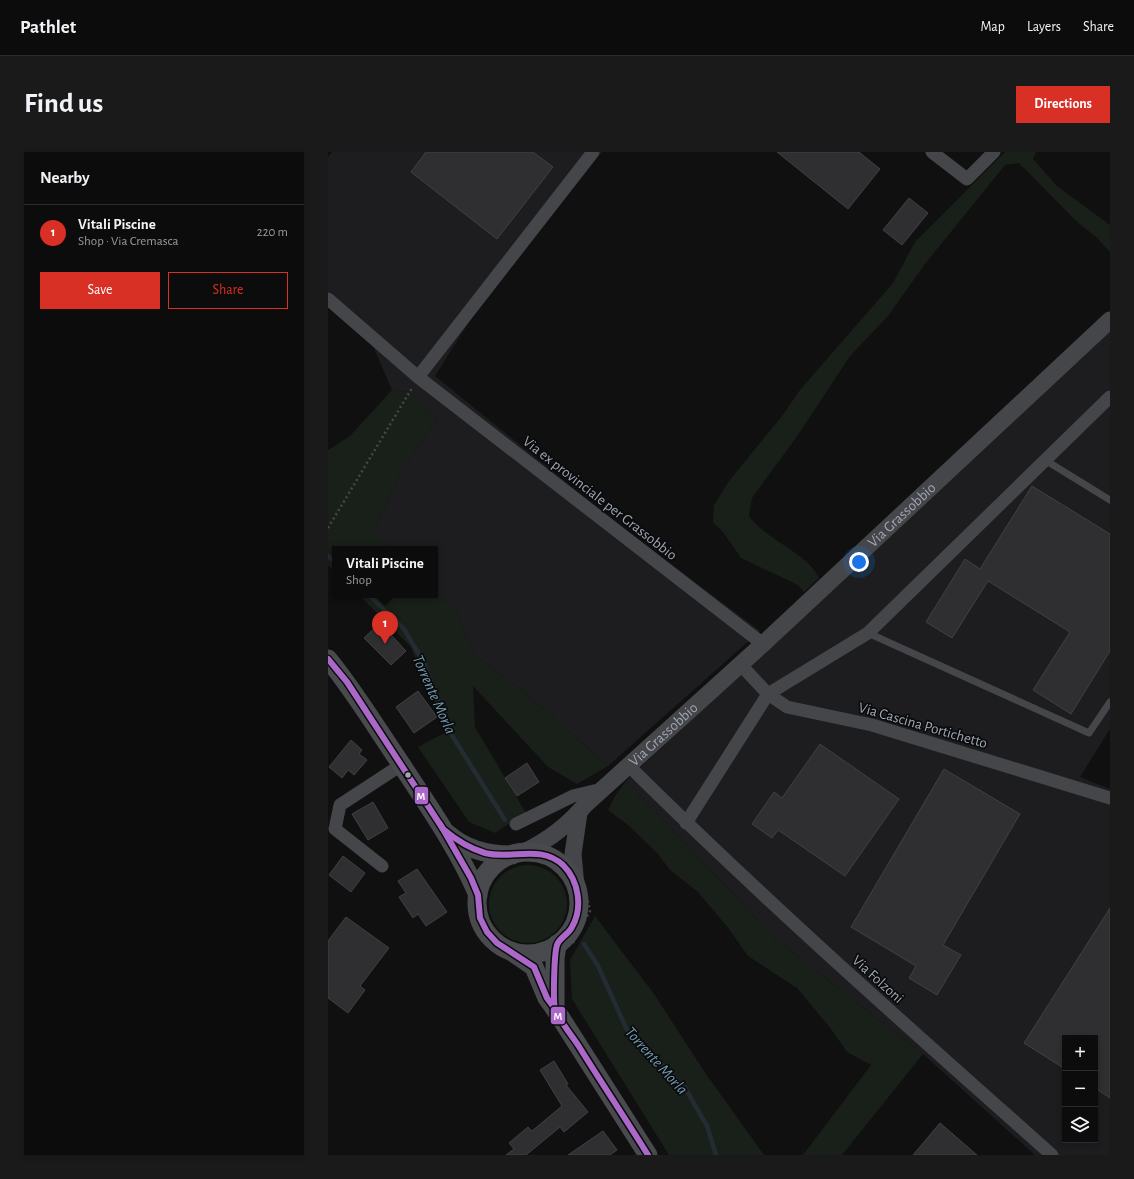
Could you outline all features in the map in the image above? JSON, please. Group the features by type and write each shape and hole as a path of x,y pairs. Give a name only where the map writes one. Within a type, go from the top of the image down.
{"main road":[{"path":"330,666 347,682 443,829 462,862 478,895"},
{"path":"443,829 462,844 473,849 492,854 541,853 556,860 568,871 581,888 575,920 567,935 563,947 555,959 555,1009"},
{"path":"518,853 499,861 489,870 480,886 478,895 478,910 483,925 497,943 510,950 534,968 547,998 648,1155"},
{"path":"510,950 534,953 563,947"}],"street":[{"path":"418,376 593,152"},
{"path":"932,152 967,179 994,152"},
{"name":"Via ex provinciale per Grassobbio","path":"328,299 418,376 763,644"},
{"name":"Via Grassobbio","path":"518,853 542,844 579,813 602,789 763,644 1110,320"},
{"path":"686,823 768,694 856,642 868,633 1110,397"},
{"name":"Via Cascina Portichetto","path":"740,664 768,694 787,707 872,726 1110,798"},
{"path":"382,866 334,829 340,805 401,765"},
{"name":"Via Folzoni","path":"629,766 686,823 818,947 1052,1155"},
{"name":"Via Grassobbio","path":"516,824 573,796 602,789"},
{"path":"579,813 573,854 581,888"}],"lane":[{"path":"1045,460 1110,500"},
{"path":"868,633 1089,733 1110,702"}],"path":[{"path":"328,528 418,376"},
{"path":"563,947 590,911 581,888"}],"shaded area":[{"path":"332,152 602,152 474,314 435,376 610,518 760,631 608,766 526,694 474,655 457,612 438,593 438,546 391,546 375,529 403,467 437,420 410,392 392,390 373,346 328,306 328,157"},
{"path":"1005,152 1036,152 1033,159 1057,186 1110,225 1110,252 1097,238 1075,220 1019,163 1005,165 925,264 888,316 850,356 798,435 752,498 749,516 756,525 806,561 814,569 819,578 804,592 798,585 741,558 723,532 713,522 714,505 729,481 782,416 800,390 893,283 915,242"},
{"path":"1110,326 1110,729 1080,777 1110,789 1110,1155 1035,1155 923,1054 778,941 626,781"},
{"path":"392,390 410,392 437,420 403,467 375,529 391,546 332,546 332,569 328,565 328,450 350,436"},
{"path":"438,593 457,612 474,655 526,694 608,766 577,784 548,767 473,686 475,727 526,813 495,833 469,822 418,747 446,732 411,647 362,598 438,598"},
{"path":"626,781 778,941 923,1054 842,1155 803,1155 871,1065 847,1052 831,1029 797,988 748,956 729,929 698,892 670,870 658,854 628,825 608,810 615,796"},
{"path":"520,865 536,865 550,871 561,882 567,896 567,912 561,926 550,937 536,943 520,943 506,937 495,926 489,912 489,896 495,882 506,871"},
{"path":"595,916 654,994 706,1074 764,1155 669,1155 572,999 570,960"}],"building":[{"path":"426,152 533,152 553,167 497,239 411,172"},
{"path":"777,152 859,152 880,169 848,209"},
{"path":"909,198 928,213 902,245 883,230"},
{"path":"1032,486 1110,534 1110,651 1071,714 1033,690 1070,632 988,581 952,638 926,622 965,559 980,569"},
{"path":"380,623 406,651 391,665 364,638"},
{"path":"418,691 437,717 414,733 396,707"},
{"path":"351,740 362,750 359,754 367,760 354,775 348,770 342,778 329,767"},
{"path":"820,744 899,799 845,876 778,830 772,838 752,824 774,792 782,798"},
{"path":"527,763 539,782 517,796 505,778"},
{"path":"944,769 1020,814 943,945 961,955 937,995 909,978 916,966 851,927"},
{"path":"373,802 388,828 368,840 352,814"},
{"path":"343,856 365,873 351,892 329,875"},
{"path":"417,869 447,912 426,926 418,914 413,918 399,897 406,893 398,881"},
{"path":"1110,908 1110,1098 1098,1090 1098,1035 1062,1035 1062,1067 1024,1043"},
{"path":"346,917 389,948 360,986 365,990 348,1013 328,998 328,941"},
{"path":"554,1061 568,1084 566,1085 588,1112 564,1132 560,1127 526,1155 506,1155 514,1149 509,1143 528,1127 532,1131 562,1106 540,1070"},
{"path":"940,1123 977,1155 913,1155"},
{"path":"603,1131 617,1150 610,1155 568,1155"}],"waterway":[{"name":"Torrente Morla","path":"328,556 332,559"},
{"name":"Torrente Morla","path":"372,598 404,629 424,663 448,729 505,820"},
{"name":"Torrente Morla","path":"584,944 598,966 627,1030 685,1088 707,1126 716,1155"}],"transit line":[{"name":"M","path":"328,659 347,682 443,829 473,849 495,855 545,855 563,865 568,871 576,887 578,903 575,920 571,929 557,945 554,977 555,1009 648,1155"},
{"name":"M","path":"440,824 471,878 478,895 480,918 487,932 497,943 534,967 547,998 558,1013"}],"place":[{"name":"Vitali Piscine","path":"385,644"}]}
